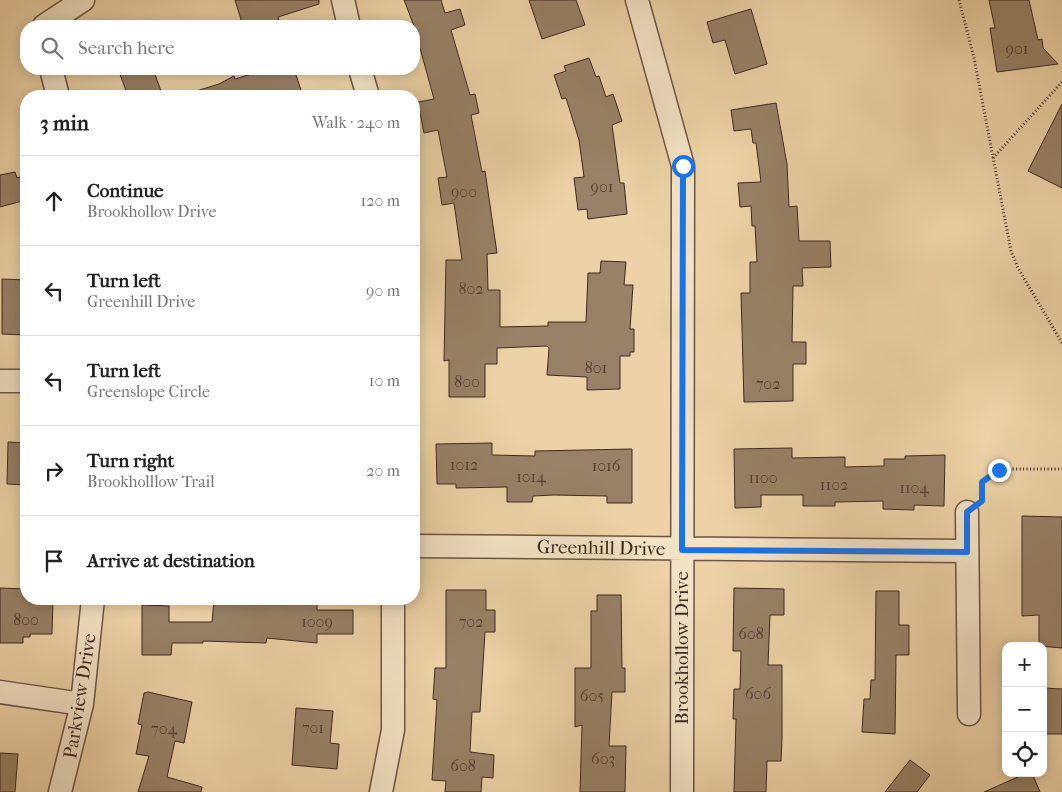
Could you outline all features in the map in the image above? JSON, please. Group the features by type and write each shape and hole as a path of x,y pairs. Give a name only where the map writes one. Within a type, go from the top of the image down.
{"street":[{"path":"53,20 83,0"},
{"path":"343,0 348,20"},
{"name":"Brookhollow Drive","path":"637,0 683,166 682,792"},
{"path":"53,75 56,90"},
{"path":"362,75 366,90"},
{"path":"0,381 20,381"},
{"path":"967,512 969,714"},
{"name":"Greenhill Drive","path":"420,546 967,552"},
{"name":"Parkview Drive","path":"60,792 82,704 92,605"},
{"path":"381,792 393,730 393,605"},
{"path":"0,692 82,704"}],"path":[{"path":"959,0 974,58 1011,251 1018,268 1062,343"},
{"path":"992,158 1062,82"},
{"path":"967,512 982,501 982,482 999,470 1062,469"}],"building":[{"path":"235,0 319,0 319,4 278,17 279,20 241,20"},
{"path":"404,0 441,0 445,13 460,9 465,25 451,30 470,95 475,94 479,113 471,115 482,172 485,171 497,253 487,254 488,290 500,290 500,327 548,326 548,322 586,322 588,273 600,273 601,261 626,262 624,285 633,285 630,329 634,329 634,352 630,352 630,356 620,356 620,389 587,390 587,377 547,375 549,348 547,346 497,348 497,364 485,364 485,397 449,397 449,360 444,361 446,260 462,260 454,203 442,205 438,178 447,177 438,130 424,133 420,102 434,99 420,48 420,20 412,20"},
{"path":"529,0 576,0 585,25 542,39"},
{"path":"989,0 1029,0 1038,40 1042,39 1043,48 1058,64 997,72 990,28 995,28"},
{"path":"751,9 767,64 735,74 725,40 713,43 707,22"},
{"path":"589,58 596,77 599,76 606,97 613,94 622,121 612,125 620,183 624,183 627,214 588,219 587,209 578,210 574,178 584,177 579,140 566,98 562,99 554,75 566,71 564,66"},
{"path":"120,75 155,75 161,90 126,90"},
{"path":"248,75 296,75 301,90 200,90 219,84 234,76 235,79"},
{"path":"776,103 787,164 789,207 797,206 799,241 830,241 831,267 802,268 803,286 793,286 792,342 806,342 806,364 793,364 793,401 744,402 741,293 750,293 750,262 757,262 755,226 752,226 751,206 740,207 738,183 761,182 756,143 753,143 751,129 734,131 731,110"},
{"path":"1062,104 1062,188 1028,171"},
{"path":"15,172 17,178 20,177 20,202 0,207 0,175"},
{"path":"2,279 20,280 20,335 2,334"},
{"path":"8,442 20,443 20,485 7,484"},
{"path":"492,443 492,455 535,456 535,451 632,449 632,503 607,503 607,496 554,495 533,496 532,502 507,502 507,487 456,488 456,484 437,484 436,444"},
{"path":"792,448 792,458 845,457 845,467 884,466 884,459 905,459 905,456 945,455 944,506 914,505 914,510 883,509 883,501 835,502 835,506 803,506 803,495 761,495 761,507 735,508 734,449"},
{"path":"1022,516 1062,517 1062,648 1047,647 1047,642 1039,642 1039,615 1022,616"},
{"path":"0,588 20,589 20,605 53,605 52,634 30,634 30,637 23,637 23,643 0,643"},
{"path":"734,588 784,589 784,615 770,615 768,665 782,665 781,761 767,761 766,792 734,792 736,719 733,719 734,689 740,689 741,651 733,651"},
{"path":"446,590 486,590 486,610 495,610 495,632 485,632 480,712 472,712 470,752 494,755 493,778 482,777 481,792 445,792 446,781 432,780 437,700 433,699 435,668 446,668"},
{"path":"876,591 899,591 899,625 909,625 909,655 896,655 895,734 862,732 864,699 870,699 871,680 875,680"},
{"path":"597,595 621,595 622,668 625,668 625,692 612,692 609,746 626,746 625,792 580,792 582,725 575,727 575,668 591,668 591,611 597,611"},
{"path":"142,605 169,606 169,622 212,622 214,605 317,605 317,610 353,610 353,634 317,634 317,643 267,638 266,643 203,641 203,643 172,643 171,655 142,655"},
{"path":"1047,688 1062,689 1062,734 1047,734"},
{"path":"148,692 192,702 184,743 175,741 167,777 202,787 201,792 138,792 149,756 136,754 142,725 138,724 144,693"},
{"path":"296,708 333,711 330,743 339,744 337,769 292,765"},
{"path":"0,753 18,754 15,792 0,792"},
{"path":"910,760 930,775 917,792 885,792"},
{"path":"1018,777 1034,777 1040,792 984,792"}],"route":[{"path":"683,166 682,550 967,552 967,512 982,501 982,482 999,470"}]}
